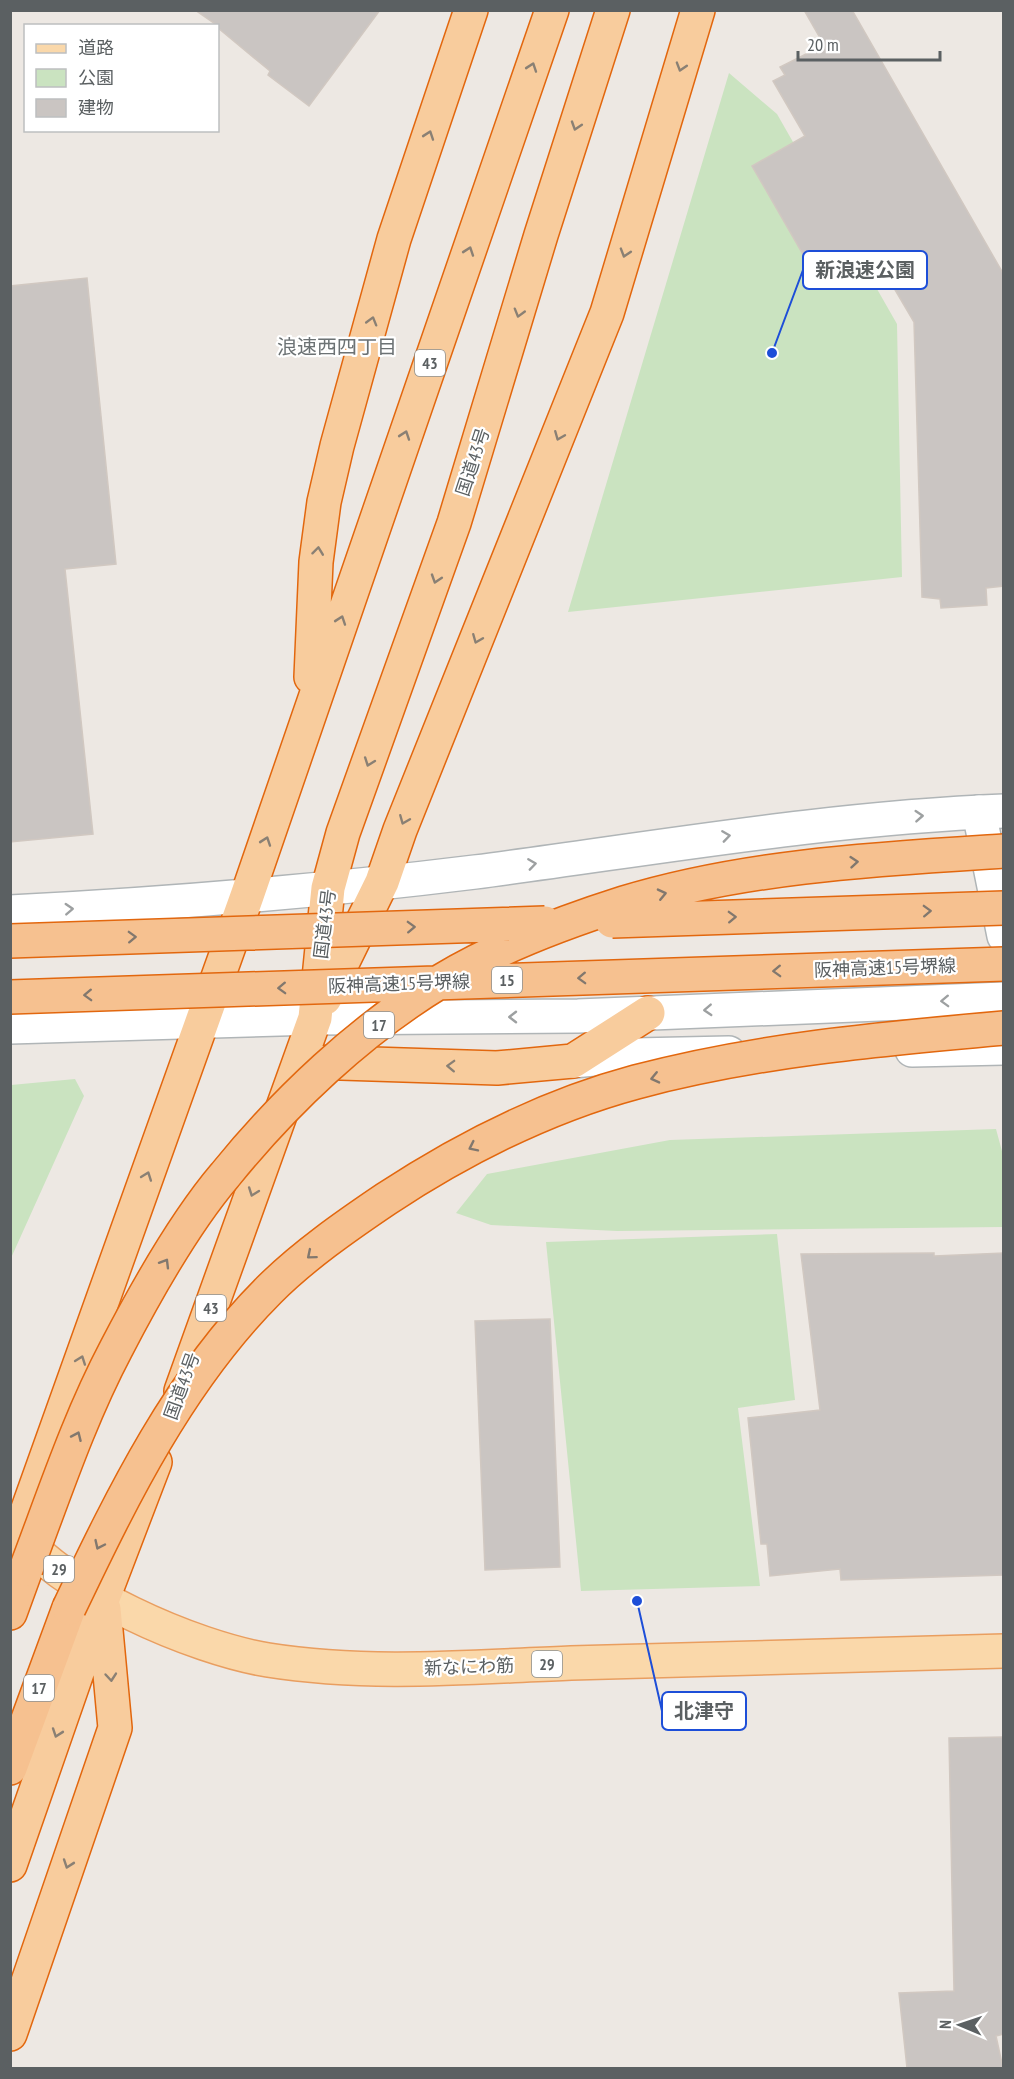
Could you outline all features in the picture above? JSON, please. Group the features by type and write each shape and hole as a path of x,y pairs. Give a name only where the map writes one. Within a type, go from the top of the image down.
{"highway":[{"path":"309,715 316,562 324,502 394,238 471,10"},
{"name":"43","path":"13,1538 247,896 552,10"},
{"name":"国道43号","path":"10,1865 103,1598 315,1018 328,888 343,833 454,523 541,235 613,10"},
{"path":"315,1018 382,882 400,830 607,314 698,10"},
{"name":"17","path":"10,1613 68,1457 115,1350 168,1258 224,1176 290,1105 361,1038 451,976 530,936 626,903 720,880 816,866 1004,851"},
{"path":"10,940 1004,908"},
{"name":"阪神高速15号堺線","path":"10,997 1004,964"},
{"path":"300,1062 497,1068 573,1061 648,1013"},
{"name":"17","path":"10,1768 69,1608 114,1512 160,1430 206,1365 270,1289 350,1223 439,1164 534,1118 634,1083 739,1059 871,1040 1004,1028"},
{"path":"10,2034 116,1728 103,1598"}],"main road":[{"name":"新なにわ筋","path":"13,1538 103,1598 157,1624 233,1652 266,1660 358,1668 1004,1651"}],"street":[{"path":"10,912 247,896 328,888 474,872 773,830 991,812 1004,936"},
{"path":"10,1028 315,1018 578,1016 1004,999"},
{"path":"573,1061 670,1054 1004,1048"}],"green space":[{"path":"729,73 777,114 897,324 902,577 568,612"},
{"path":"75,1079 84,1096 11,1258 11,1085"},
{"path":"996,1129 1003,1155 1003,1227 617,1231 491,1225 456,1213 487,1174 670,1140"},
{"path":"777,1234 795,1400 738,1408 760,1586 581,1591 546,1242"}],"building":[{"path":"195,10 380,10 309,106 268,75 270,71 219,29 219,24 215,24"},
{"path":"804,10 852,10 1004,275 1004,586 986,588 987,605 941,608 940,599 922,597 914,322 874,254 820,284 752,166 805,136 773,81 785,75 780,67 824,45"},
{"path":"87,278 116,564 65,569 93,834 10,842 10,286"},
{"path":"934,1253 934,1256 1004,1253 1004,1575 841,1580 840,1569 770,1576 767,1544 761,1544 748,1418 820,1410 801,1254"},
{"path":"550,1319 560,1567 485,1570 475,1321"},
{"path":"1004,1737 1004,2034 996,2036 1003,2068 907,2068 899,1993 954,1991 949,1738"}],"place":[{"name":"新浪速公園","path":"772,353"},
{"name":"北津守","path":"637,1601"}],"district":[{"name":"浪速西四丁目","path":"337,347"}]}
